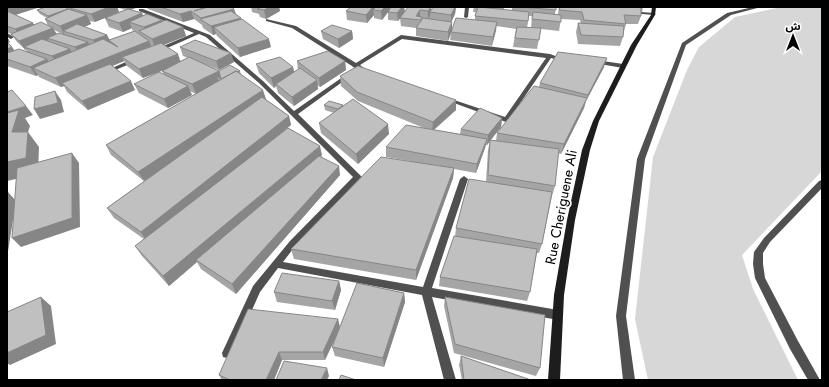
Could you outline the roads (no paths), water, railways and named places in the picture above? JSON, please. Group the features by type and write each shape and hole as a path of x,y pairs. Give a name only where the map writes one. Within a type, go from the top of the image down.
{"main road":[{"name":"Rue Cheriguene Ali","path":"554,380 559,295 571,220 586,150 596,121 634,45 654,11"}],"street":[{"path":"134,13 148,7"},
{"path":"466,16 467,7"},
{"path":"629,380 621,316 641,159 684,44 729,14 759,7"},
{"path":"141,10 208,36 247,69 358,177 293,242 256,289 227,353"},
{"path":"622,12 654,11"},
{"path":"268,20 294,27 368,73"},
{"path":"151,53 200,32"},
{"path":"294,114 357,67 401,37 558,57"},
{"path":"102,74 144,56"},
{"path":"441,98 506,120 550,56"},
{"path":"588,61 623,66"},
{"path":"240,73 247,69"},
{"path":"450,380 426,291 464,179"},
{"path":"814,380 794,345 760,278 758,252 767,240 822,183"},
{"path":"276,264 366,282 426,291 558,315"}]}
